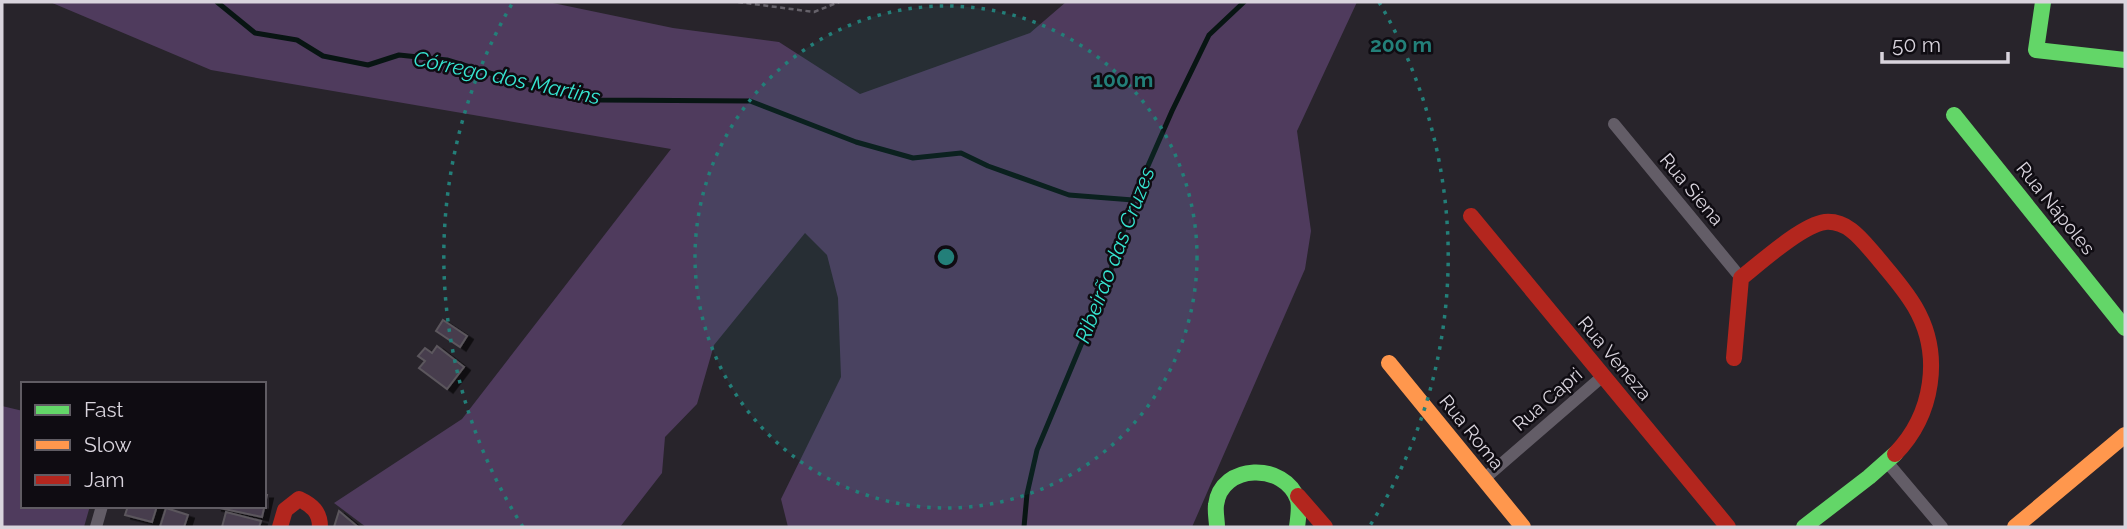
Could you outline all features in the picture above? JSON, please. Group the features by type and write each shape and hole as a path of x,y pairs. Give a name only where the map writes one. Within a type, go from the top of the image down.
{"street":[{"path":"2043,2 2036,50 2125,60"},
{"name":"Rua Nápoles","path":"1954,115 2125,328"},
{"name":"Rua Siena","path":"1614,124 1741,278"},
{"name":"Rua Veneza","path":"1471,216 1728,527"},
{"path":"1734,358 1741,278 1807,228 1819,223 1833,222 1846,226 1857,234 1914,304 1928,341 1931,370 1928,400 1913,434 1887,462 1804,527"},
{"name":"Rua Roma","path":"1389,363 1523,527"},
{"name":"Rua Capri","path":"1484,478 1603,376"},
{"path":"2015,527 2125,435"},
{"path":"1887,462 1942,527"},
{"path":"1217,527 1215,509 1219,493 1229,481 1244,472 1260,470 1275,473 1289,483 1325,527"},
{"path":"1297,496 1301,514 1297,527"},
{"path":"280,527 283,512 289,503 299,499 314,507 319,515 320,527"},
{"path":"96,527 101,508"}],"path":[{"path":"738,2 814,12 839,2"}],"shaded area":[{"path":"50,2 548,2 673,28 779,42 860,94 1030,33 1066,2 1357,2 1297,131 1311,231 1305,269 1192,527 788,527 781,499 841,377 838,298 827,255 805,233 714,345 697,404 665,437 662,473 620,527 366,527 334,503 462,419 671,149 211,70"},
{"path":"2,406 21,411 21,508 89,508 84,527 2,527"}],"building":[{"path":"443,320 467,336 460,347 436,331"},
{"path":"437,346 464,367 447,389 419,368 425,361 418,356 425,348 432,353"},
{"path":"127,508 156,508 152,522 125,515"},
{"path":"166,508 188,515 184,527 160,527"},
{"path":"220,508 264,508 262,517"},
{"path":"339,511 358,527 334,527"},
{"path":"226,512 261,521 259,527 222,527"}],"waterway":[{"name":"Córrego dos Martins","path":"217,2 255,33 297,40 323,56 368,65 399,55 447,60 536,87 601,100 750,101 856,142 913,158 961,153 988,166 1069,195 1133,200"},
{"name":"Ribeirão das Cruzes","path":"1024,527 1027,494 1037,450 1106,285 1133,200 1209,35 1244,2"}],"traffic: fast":[{"path":"2043,2 2036,50 2125,60"},
{"path":"1954,115 2125,328"},
{"path":"1804,527 1895,454"},
{"path":"1217,527 1216,505 1220,491 1229,481 1254,472 1280,479 1291,488 1299,503 1297,527"}],"traffic: slow":[{"path":"1389,363 1523,527"},
{"path":"2015,527 2125,435"}],"traffic: jam":[{"path":"1471,216 1728,527"},
{"path":"1734,358 1741,278 1805,230 1825,222 1841,224 1848,228 1906,293 1924,325 1929,345 1930,384 1925,403 1918,421 1895,454"},
{"path":"1298,496 1325,527"},
{"path":"280,527 285,510 299,499 314,510 319,517 320,527"}]}
